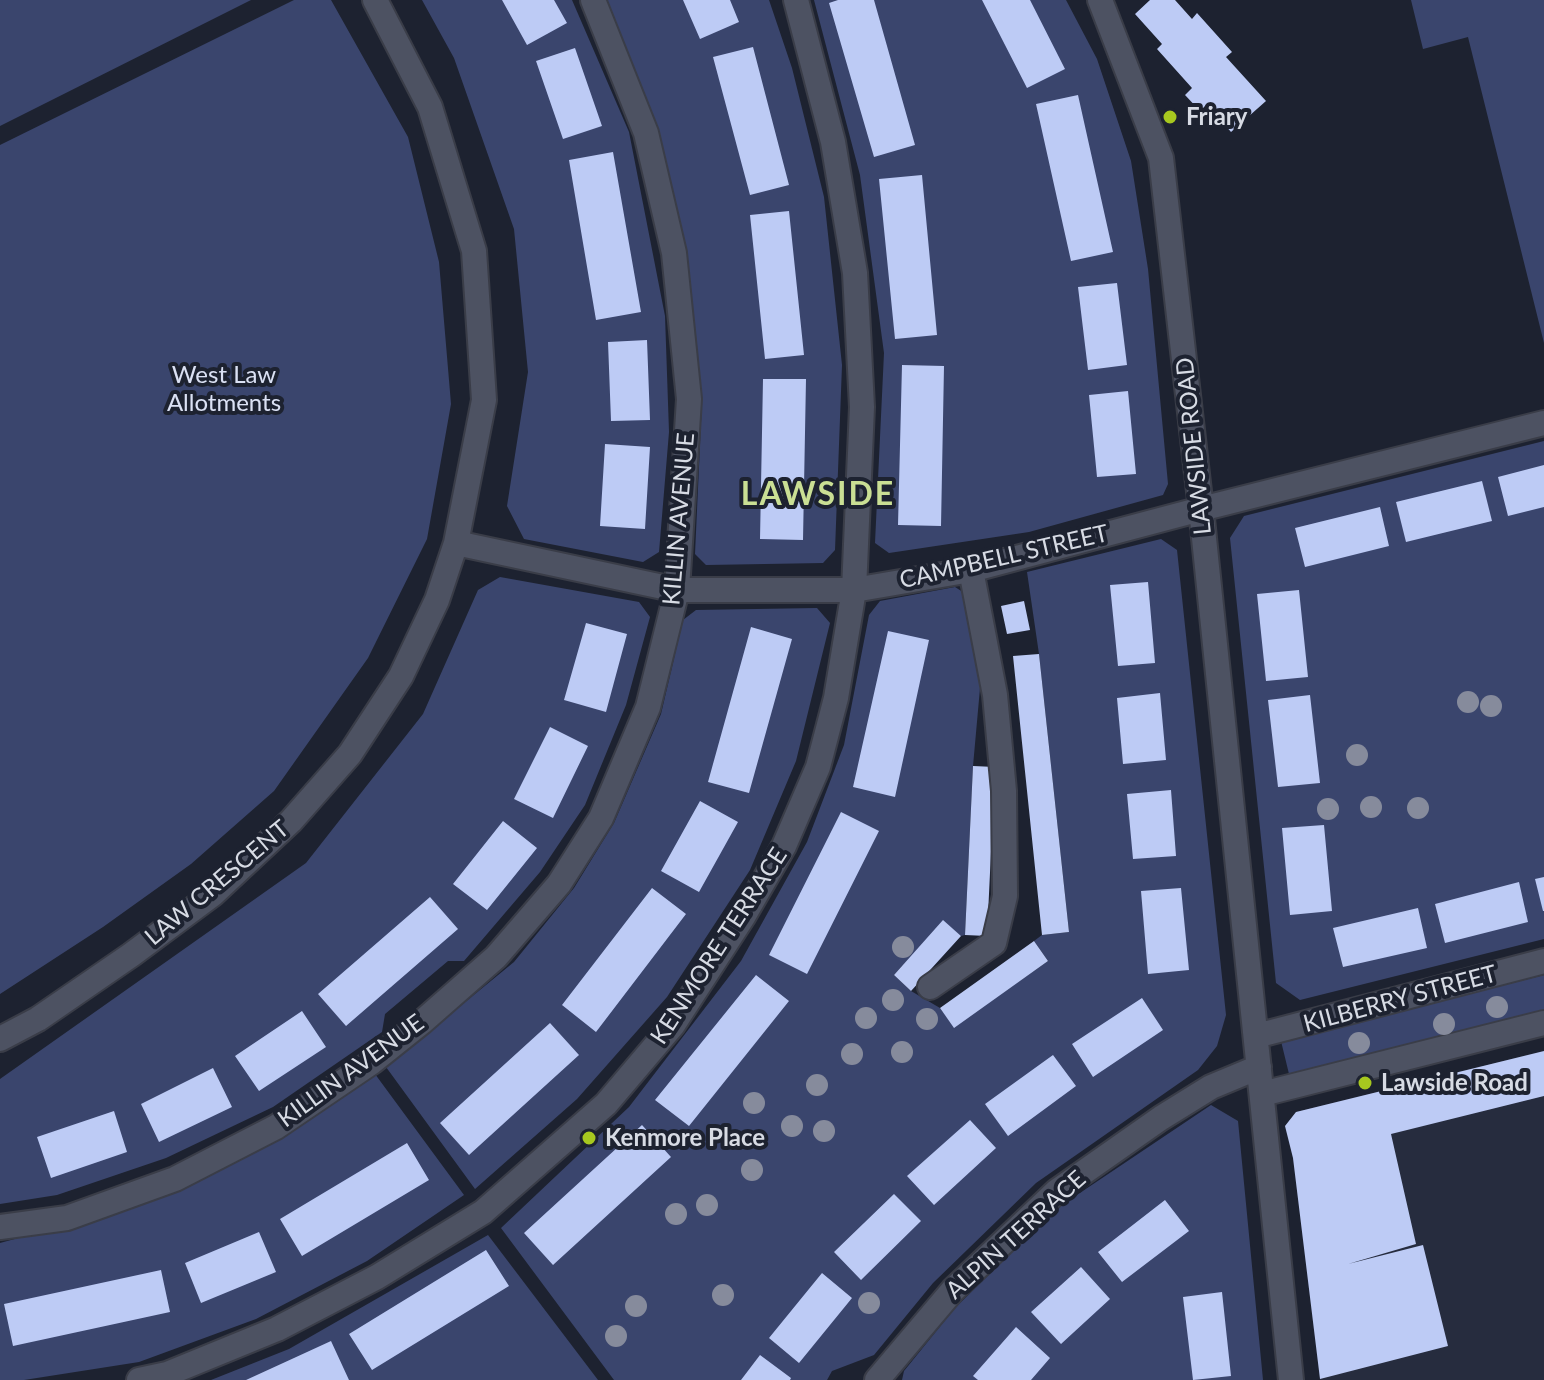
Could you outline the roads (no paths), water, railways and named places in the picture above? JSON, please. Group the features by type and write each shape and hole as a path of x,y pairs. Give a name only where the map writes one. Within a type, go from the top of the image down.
{"street":[{"name":"LAW CRESCENT","path":"0,1039 38,1019 213,894 291,821 350,754 401,676 437,600 456,543 484,400 474,251 430,107 375,0"},
{"name":"KILLIN AVENUE","path":"0,1227 67,1218 175,1179 276,1127 372,1062 496,957 559,884 601,818 648,707 677,590 689,399 674,253 646,133 593,0"},
{"name":"KENMORE TERRACE","path":"139,1380 167,1374 277,1329 377,1277 483,1212 606,1104 673,1025 743,917 784,846 821,753 836,698 854,590 862,407 855,273 833,142 796,0"},
{"name":"LAWSIDE ROAD","path":"1101,0 1161,158 1201,509 1291,1380"},
{"name":"CAMPBELL STREET","path":"456,543 677,590 854,590 971,570 1544,423"},
{"path":"930,987 994,943 1005,896 1004,791 995,695 971,570"},
{"name":"KILBERRY STREET","path":"1256,1036 1544,961"},
{"path":"1262,1094 1544,1023"},
{"name":"ALPIN TERRACE","path":"877,1380 953,1290 1057,1191 1211,1087 1259,1067"}],"place":[{"name":"Friary","path":"1170,117"},
{"name":"Lawside Road","path":"1365,1083"},
{"name":"Kenmore Place","path":"589,1138"}],"district":[{"name":"LAWSIDE","path":"818,495"}],"park label":[{"name":"West Law Allotments","path":"224,389"}]}
